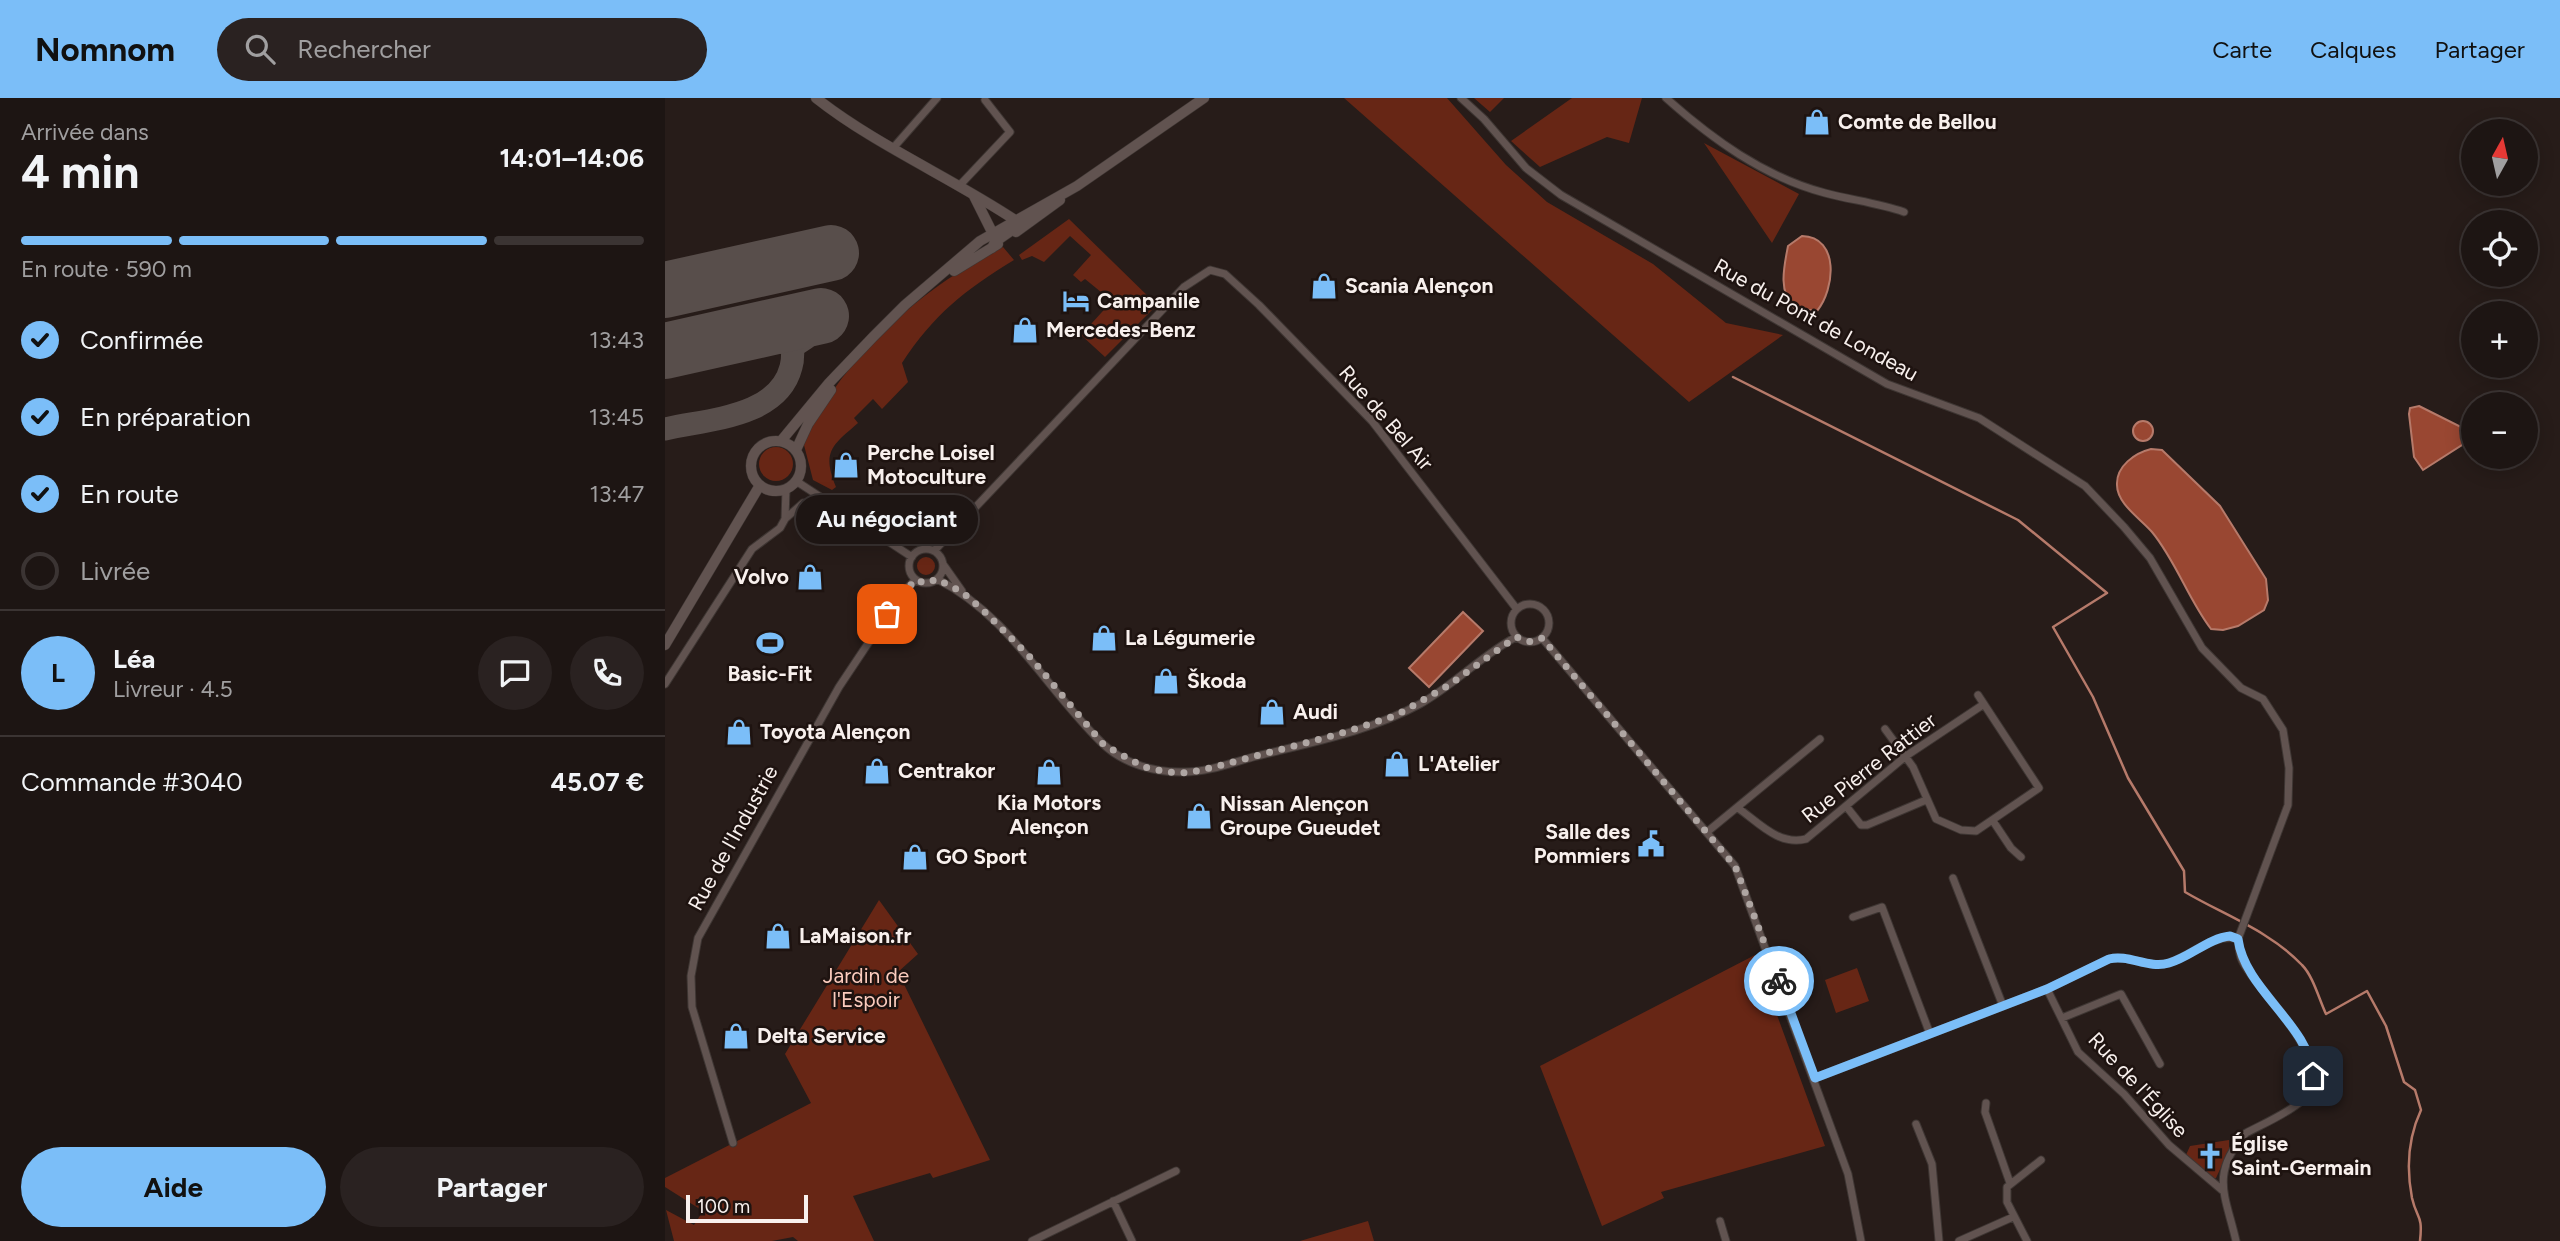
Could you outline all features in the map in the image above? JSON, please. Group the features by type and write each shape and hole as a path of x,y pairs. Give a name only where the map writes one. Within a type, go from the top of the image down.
{"main road":[{"path":"817,98 855,126 960,185 1015,220 1018,226 995,242 992,248"},
{"path":"935,282 1037,218 1077,186 1204,98"},
{"path":"781,441 846,366 905,305 993,234 1077,186"},
{"path":"972,193 989,220 993,234"},
{"path":"796,450 808,424 846,366"},
{"path":"781,441 796,450 801,466 796,481 786,489 777,491 760,485 752,472 752,457 762,444 781,441"},
{"path":"665,645 760,485"}],"street":[{"path":"894,147 937,98"},
{"name":"Rue du Pont de Londeau","path":"1461,98 1484,119 1526,168 1561,195 1887,384 1979,418 2085,486 2125,527 2150,558 2202,648 2241,688 2263,699 2283,730 2289,768 2288,805 2238,939"},
{"path":"1665,98 1735,153 1787,179 1824,192 1903,212"},
{"path":"960,185 1010,132 985,100"},
{"name":"Rue de Bel Air","path":"934,551 1184,287 1210,270 1225,274 1259,305 1372,422 1516,608"},
{"path":"796,481 912,557"},
{"path":"785,519 786,489"},
{"path":"665,684 752,549 780,528 785,519 803,503 832,503"},
{"path":"962,592 937,579 926,583 915,580 909,571 912,557 919,550 934,551 962,592 1028,655 1104,745 1144,767 1167,772 1188,773 1218,766 1339,734 1397,715 1449,685 1516,637"},
{"path":"937,579 943,564"},
{"name":"Rue de l'Industrie","path":"733,1143 692,1007 691,976 698,938 839,687 899,597 915,580"},
{"path":"1527,603 1544,609 1549,621 1542,638 1531,642 1516,637 1510,620 1516,608 1527,603"},
{"path":"1542,638 1735,866 1848,1174 1861,1241"},
{"path":"1885,729 1906,756 1936,819 1961,830 1976,831 2039,788 1978,695"},
{"name":"Rue Pierre Rattier","path":"1738,808 1778,836 1797,841 1815,834 1906,756 1984,704"},
{"path":"1707,832 1820,739"},
{"path":"1846,806 1861,825 1867,825 1926,800"},
{"path":"1993,821 2011,848 2021,857"},
{"path":"1952,878 2004,1006"},
{"path":"1853,917 1882,907 1930,1034"},
{"path":"1815,1078 2047,989 2118,957 2159,965 2194,952 2222,937 2238,939 2241,959 2307,1051 2313,1076 2307,1094 2298,1104 2246,1133 2223,1176 2222,1190 2236,1241"},
{"name":"Rue de l'Église","path":"2047,989 2078,1052 2124,1094 2177,1152 2222,1190"},
{"path":"2061,1018 2120,994 2160,1064"},
{"path":"1986,1103 1985,1112 2010,1183 2007,1202 2027,1241"},
{"path":"1916,1124 1932,1164 1939,1241"},
{"path":"2010,1183 2041,1160"},
{"path":"1032,1241 1176,1171"},
{"path":"1113,1201 1132,1241"},
{"path":"1959,1241 2013,1217"},
{"path":"1720,1221 1726,1241"}],"green space":[{"path":"1344,98 1447,98 1506,165 1547,202 1653,264 1726,323 1783,335 1689,402"},
{"path":"1474,98 1504,98 1490,112"},
{"path":"1572,98 1642,98 1629,143 1607,137 1540,167 1511,141"},
{"path":"1704,143 1799,194 1772,243"},
{"path":"1069,219 1157,305 1105,357 1081,335 1112,301 1085,279 1081,282 1073,275 1091,255 1070,236 1044,262 1032,256 1022,260 1019,255"},
{"path":"1003,247 1014,260 965,293 938,317 902,363 908,382 882,409 873,399 854,418 858,423 836,443 830,457 830,465 836,487 832,490 813,480 804,445 827,400 858,358 914,304 959,272"},
{"path":"776,447 788,452 793,464 788,476 776,481 764,476 759,464 764,452"},
{"path":"922,557 930,557 935,566 933,573 922,575 917,570 917,562"},
{"name":"Jardin de l'Espoir","path":"879,900 918,954 898,972 990,1160 933,1178 930,1173 853,1196 874,1241 798,1241 793,1237 772,1241 674,1241 666,1210 694,1225 703,1211 665,1187 665,1178 811,1103 785,1054"},
{"path":"1755,955 1825,1146 1661,1192 1664,1198 1602,1226 1540,1066"},
{"path":"1857,968 1869,1001 1836,1013 1825,980"},
{"path":"2229,1140 2229,1150 2216,1178 2212,1179 2186,1155 2190,1146"},
{"path":"1368,1221 1374,1241 1300,1241"}],"shaded area":[{"path":"1802,236 1823,245 1831,266 1828,290 1817,311 1794,308 1784,286 1788,246"},
{"path":"2419,406 2461,427 2461,446 2423,470 2414,457 2410,408"},
{"path":"2143,421 2150,424 2153,431 2150,438 2143,441 2136,438 2133,431 2136,424"},
{"path":"2151,449 2162,450 2220,506 2266,579 2268,600 2264,610 2238,626 2223,630 2211,629 2160,543 2121,499 2117,485 2123,466 2133,457"},
{"path":"1463,612 1483,631 1429,687 1409,668"}],"waterway":[{"path":"1733,377 2018,520 2107,593 2053,627 2093,697 2128,778 2184,871 2185,892 2261,933 2289,953 2309,975 2326,1014 2367,991 2386,1026 2404,1082 2415,1090 2421,1110 2413,1131 2409,1164 2412,1198 2420,1221 2420,1241"}],"taxiway":[{"path":"760,330 794,346 806,338 810,323 805,320"},
{"path":"665,429 739,413 772,397 784,384 791,367 793,351 790,323"}],"runway":[{"path":"665,290 831,253"},
{"path":"665,351 821,316"}],"way so far":[{"path":"887,614 915,580 926,583 937,579 962,592 1028,655 1104,745 1122,758 1144,767 1188,773 1339,734 1397,715 1449,685 1511,639 1516,637 1524,642 1531,642 1542,638 1735,866 1779,981"}],"place":[{"name":"Comte de Bellou","path":"1817,122"},
{"name":"Scania Alençon","path":"1324,286"},
{"name":"Campanile","path":"1076,301"},
{"name":"Mercedes-Benz","path":"1025,330"},
{"name":"Perche Loisel Motoculture","path":"846,465"},
{"name":"Volvo","path":"810,577"},
{"name":"Au négociant","path":"887,614"},
{"name":"La Légumerie","path":"1104,638"},
{"name":"Basic-Fit","path":"770,643"},
{"name":"Škoda","path":"1166,681"},
{"name":"Audi","path":"1272,712"},
{"name":"Toyota Alençon","path":"739,732"},
{"name":"L'Atelier","path":"1397,764"},
{"name":"Centrakor","path":"877,771"},
{"name":"Kia Motors Alençon","path":"1049,772"},
{"name":"Nissan Alençon Groupe Gueudet","path":"1199,816"},
{"name":"Salle des Pommiers","path":"1651,844"},
{"name":"GO Sport","path":"915,857"},
{"name":"LaMaison.fr","path":"778,936"},
{"name":"Delta Service","path":"736,1036"},
{"name":"Église Saint-Germain","path":"2210,1156"}],"route":[{"path":"1779,981 1815,1078 2047,989 2109,959 2118,957 2159,965 2230,936 2238,939 2241,959 2307,1051 2313,1065 2313,1076"}]}
